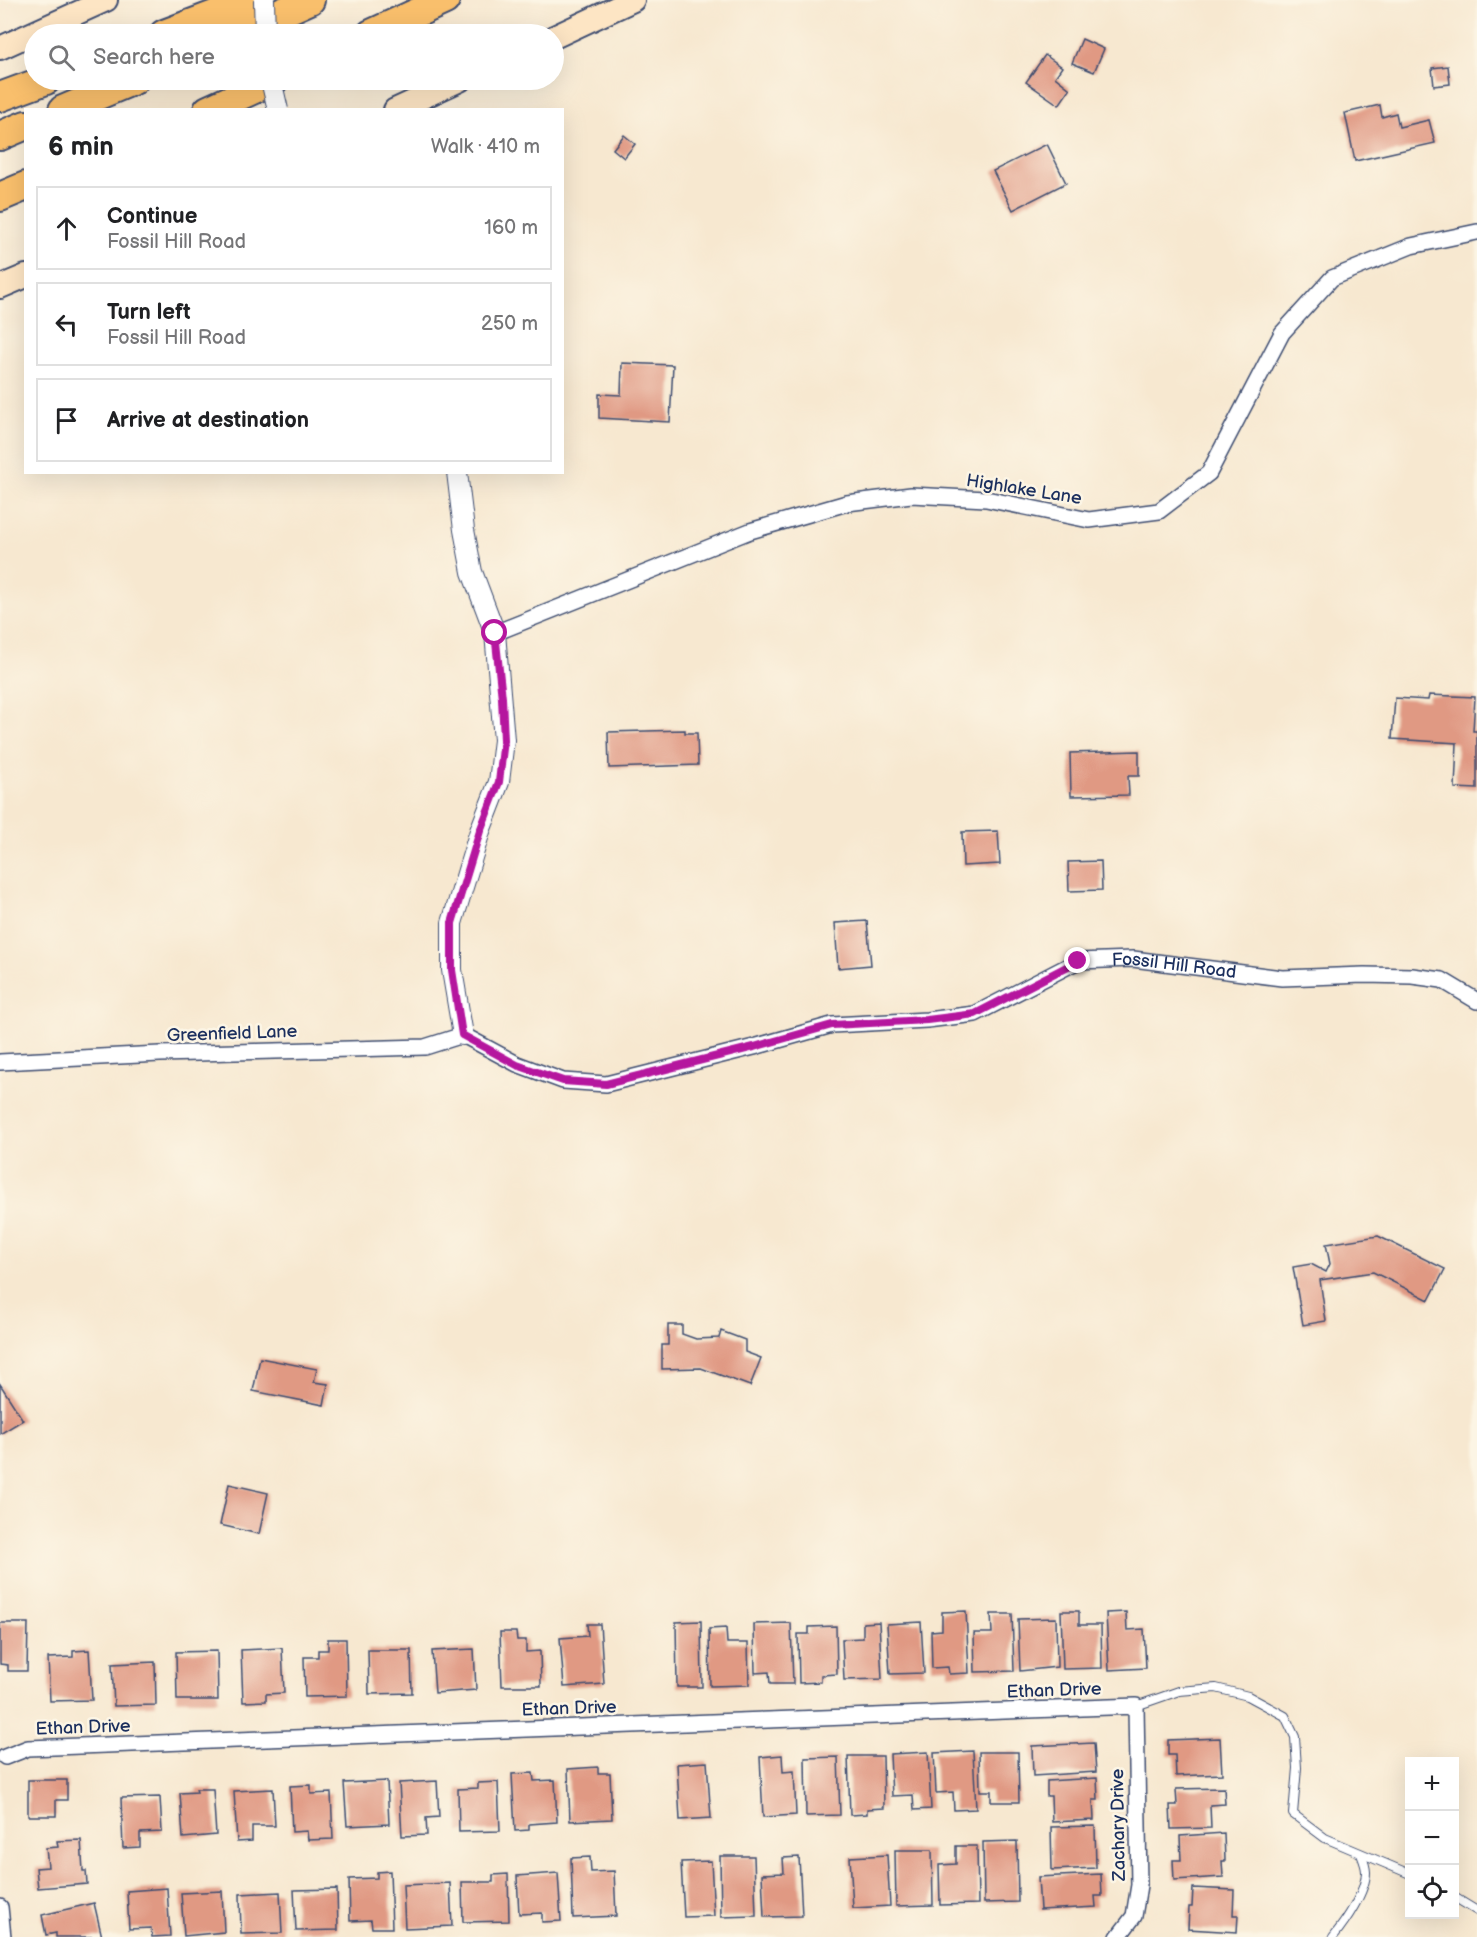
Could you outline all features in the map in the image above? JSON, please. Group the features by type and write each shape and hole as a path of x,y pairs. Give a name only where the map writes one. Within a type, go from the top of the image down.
{"highway":[{"path":"190,24 254,0"},
{"path":"256,24 310,0"},
{"path":"393,24 445,0"},
{"path":"0,97 24,88"},
{"path":"68,108 110,90"},
{"path":"212,108 251,90"},
{"path":"0,136 24,126"},
{"path":"0,197 24,187"}],"main road":[{"path":"53,24 106,0"},
{"path":"564,32 633,0"},
{"path":"0,48 24,37"},
{"path":"399,108 438,90"},
{"path":"0,287 24,277"}],"street":[{"path":"264,0 265,24"},
{"path":"274,90 278,108"},
{"name":"Highlake Lane","path":"495,633 750,531 847,503 911,495 975,498 1089,520 1159,511 1209,473 1282,333 1332,278 1411,246 1477,232"},
{"path":"457,474 472,572 495,633 504,740 499,782 470,860 452,923 452,970 462,1035"},
{"name":"Fossil Hill Road","path":"462,1035 517,1065 563,1081 606,1084 832,1025 927,1020 975,1014 1078,961 1133,959 1282,978 1412,976 1442,980 1477,1001"},
{"name":"Greenfield Lane","path":"0,1062 160,1054 425,1047 462,1035"},
{"name":"Ethan Drive","path":"2,1757 28,1748 1136,1706"},
{"name":"Zachary Drive","path":"1118,1937 1134,1916 1139,1885 1136,1706"},
{"path":"0,1907 3,1937"}],"lane":[{"path":"1136,1706 1179,1690 1216,1688 1248,1696 1285,1716 1295,1737 1297,1768 1293,1814 1325,1838 1405,1872"},
{"path":"1333,1937 1362,1890 1366,1872 1361,1854"},
{"path":"1459,1900 1477,1911"}],"building":[{"path":"1082,39 1104,49 1094,72 1072,63"},
{"path":"1045,55 1062,67 1055,77 1070,89 1059,105 1026,82"},
{"path":"1448,66 1450,84 1434,86 1432,68"},
{"path":"1380,105 1382,117 1396,113 1399,127 1429,120 1435,143 1355,161 1345,113"},
{"path":"624,135 635,144 624,158 613,149"},
{"path":"1047,144 1066,183 1013,210 993,171"},
{"path":"622,363 673,365 670,422 599,418 599,394 621,395"},
{"path":"1429,695 1475,697 1473,731 1477,731 1477,789 1455,788 1457,743 1392,739 1395,698 1428,700"},
{"path":"685,730 685,733 697,733 698,765 609,768 608,732"},
{"path":"1139,751 1139,776 1128,776 1129,795 1071,796 1070,753"},
{"path":"998,831 1000,864 963,866 962,832"},
{"path":"1101,861 1102,890 1069,891 1068,862"},
{"path":"867,921 871,965 838,968 835,923"},
{"path":"1378,1236 1445,1269 1429,1300 1373,1272 1320,1280 1326,1321 1303,1325 1293,1267 1311,1264 1326,1272 1330,1264 1326,1244"},
{"path":"668,1325 682,1325 682,1334 696,1339 719,1338 721,1331 745,1340 745,1352 761,1358 750,1386 701,1368 662,1369 662,1345 668,1345"},
{"path":"260,1358 317,1369 314,1382 328,1384 324,1405 253,1391"},
{"path":"0,1384 23,1420 0,1434"},
{"path":"229,1484 268,1493 259,1534 220,1525"},
{"path":"966,1611 969,1673 949,1674 948,1667 932,1668 931,1631 942,1630 942,1612"},
{"path":"1061,1611 1079,1611 1079,1625 1101,1625 1102,1668 1063,1669"},
{"path":"1126,1612 1127,1630 1144,1629 1146,1668 1109,1670 1106,1613"},
{"path":"991,1614 1012,1614 1014,1671 975,1672 974,1633 992,1633"},
{"path":"1056,1618 1057,1667 1020,1671 1018,1619"},
{"path":"701,1621 702,1687 677,1687 676,1622"},
{"path":"879,1622 882,1679 844,1680 842,1639 863,1638 863,1623"},
{"path":"921,1622 924,1673 890,1674 887,1624"},
{"path":"0,1623 28,1623 27,1671 8,1671 8,1665 0,1664"},
{"path":"791,1623 793,1684 770,1684 769,1672 755,1673 754,1624"},
{"path":"587,1624 600,1624 604,1684 564,1687 560,1638 588,1636"},
{"path":"836,1626 837,1674 821,1675 821,1682 799,1683 798,1634 809,1634 809,1627"},
{"path":"726,1628 727,1643 748,1643 749,1685 710,1686 709,1629"},
{"path":"500,1632 516,1632 517,1640 526,1640 526,1652 540,1651 541,1686 502,1686"},
{"path":"328,1639 346,1639 347,1696 305,1697 304,1657 318,1657 318,1650 328,1650"},
{"path":"282,1648 284,1693 266,1694 266,1701 243,1702 241,1650"},
{"path":"474,1649 476,1690 435,1693 432,1651"},
{"path":"89,1650 92,1700 50,1701 48,1658 73,1657 73,1651"},
{"path":"368,1650 411,1650 412,1693 369,1694"},
{"path":"217,1651 218,1700 177,1700 176,1652"},
{"path":"155,1662 156,1705 114,1706 112,1664"},
{"path":"1220,1738 1222,1774 1176,1776 1175,1755 1168,1755 1168,1740"},
{"path":"1094,1743 1096,1772 1033,1776 1032,1746"},
{"path":"973,1751 976,1809 954,1810 953,1792 936,1793 934,1753"},
{"path":"928,1752 931,1809 914,1810 913,1795 892,1796 890,1754"},
{"path":"979,1752 1018,1752 1019,1802 991,1802 991,1791 980,1791"},
{"path":"782,1755 783,1772 794,1771 796,1815 763,1817 760,1757"},
{"path":"848,1756 883,1756 884,1808 867,1809 867,1814 850,1815"},
{"path":"838,1757 840,1815 806,1816 805,1758"},
{"path":"707,1762 711,1818 680,1820 677,1764"},
{"path":"598,1767 598,1773 610,1773 612,1819 570,1821 568,1769"},
{"path":"533,1773 534,1781 555,1780 557,1822 529,1824 529,1830 515,1831 512,1774"},
{"path":"1097,1778 1098,1800 1093,1800 1094,1820 1052,1822 1051,1796 1047,1796 1047,1781"},
{"path":"28,1780 67,1780 67,1800 56,1800 56,1816 28,1816"},
{"path":"387,1781 389,1824 347,1826 344,1783"},
{"path":"437,1781 439,1817 426,1818 427,1835 402,1836 399,1783"},
{"path":"498,1782 500,1831 459,1832 458,1789 478,1788 478,1783"},
{"path":"311,1785 311,1794 331,1793 333,1839 308,1840 307,1831 292,1832 290,1786"},
{"path":"1224,1788 1225,1804 1210,1805 1211,1828 1171,1829 1170,1805 1177,1805 1176,1789"},
{"path":"196,1789 213,1789 216,1835 183,1838 180,1793 197,1792"},
{"path":"273,1789 275,1826 252,1826 252,1841 237,1842 234,1791"},
{"path":"160,1797 162,1832 140,1833 140,1847 123,1848 121,1798"},
{"path":"1095,1826 1096,1868 1052,1870 1051,1827"},
{"path":"1224,1833 1223,1877 1174,1880 1173,1860 1181,1860 1180,1836"},
{"path":"81,1840 83,1871 86,1871 87,1884 38,1888 36,1868 48,1867 46,1848 58,1847 57,1841"},
{"path":"1017,1841 1018,1902 984,1903 983,1842"},
{"path":"956,1846 977,1846 978,1904 940,1905 939,1865 956,1864"},
{"path":"895,1850 932,1850 933,1905 896,1906"},
{"path":"887,1855 890,1906 853,1908 850,1857"},
{"path":"720,1856 754,1856 756,1916 721,1917"},
{"path":"590,1857 591,1872 614,1871 616,1916 573,1918 571,1858"},
{"path":"799,1857 802,1916 764,1917 762,1874 784,1873 783,1858"},
{"path":"711,1861 714,1916 684,1917 681,1862"},
{"path":"390,1871 392,1928 372,1928 371,1920 350,1921 349,1879 377,1878 377,1872"},
{"path":"558,1873 561,1921 542,1922 542,1913 519,1914 517,1876"},
{"path":"508,1874 509,1921 463,1922 462,1882 493,1882 493,1875"},
{"path":"1101,1874 1102,1896 1095,1896 1096,1907 1040,1910 1038,1877"},
{"path":"450,1883 452,1926 405,1928 403,1885"},
{"path":"167,1888 170,1936 152,1937 151,1928 129,1929 127,1891"},
{"path":"1193,1888 1234,1890 1233,1915 1238,1915 1237,1932 1188,1929"},
{"path":"337,1889 338,1930 296,1931 294,1890"},
{"path":"222,1891 224,1932 184,1936 181,1893"},
{"path":"280,1892 282,1933 241,1934 240,1894"},
{"path":"94,1903 102,1937 56,1937 56,1933 46,1935 42,1915"}],"route":[{"path":"495,633 504,740 499,782 480,831 452,923 452,970 462,1035 517,1065 563,1081 606,1084 832,1025 927,1020 975,1014 1078,961"}]}
